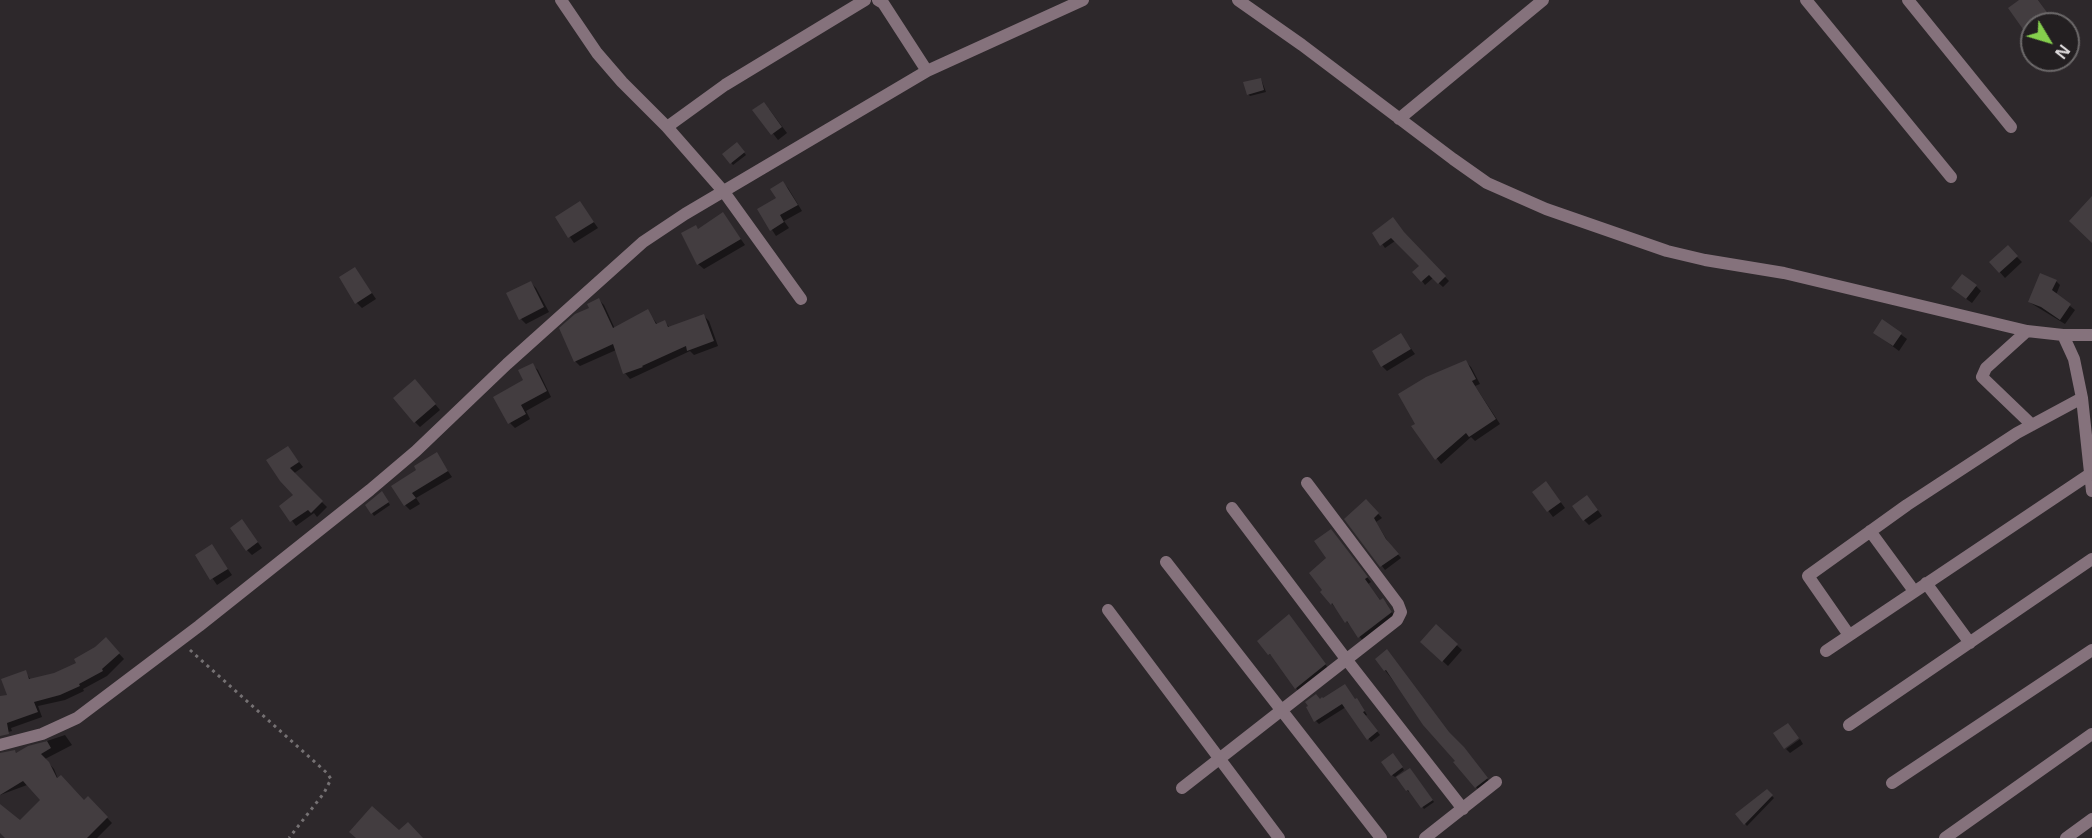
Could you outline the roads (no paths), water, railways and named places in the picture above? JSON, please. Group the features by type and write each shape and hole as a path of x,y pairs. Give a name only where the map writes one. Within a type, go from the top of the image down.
{"street":[{"path":"561,0 597,53 724,192 801,299"},
{"path":"667,127 725,84 865,0"},
{"path":"878,0 883,3 927,71"},
{"path":"0,745 42,734 77,718 180,640 416,451 507,364 643,242 685,214 927,71 1083,0"},
{"path":"1238,0 1487,183 1546,209 1667,251 1705,260 1784,273 2027,331 2092,335"},
{"path":"1399,118 1543,0"},
{"path":"1806,0 1951,177"},
{"path":"1908,0 2011,127"},
{"path":"2027,331 1986,368 1982,377 2032,425"},
{"path":"2063,335 2074,360 2082,398 2092,490"},
{"path":"1849,635 1808,576 1907,505 2032,425 2082,398"},
{"path":"1826,651 2090,474"},
{"path":"1182,788 1397,620 1401,612 1398,604 1307,483"},
{"path":"1232,508 1463,809"},
{"path":"1870,531 1914,591"},
{"path":"1849,725 2092,559"},
{"path":"1166,562 1381,838"},
{"path":"1926,583 1970,643"},
{"path":"1108,610 1280,838"},
{"path":"1892,783 2092,650"},
{"path":"1945,838 2092,734"},
{"path":"1425,838 1496,782"},
{"path":"2066,838 2092,819"}]}
